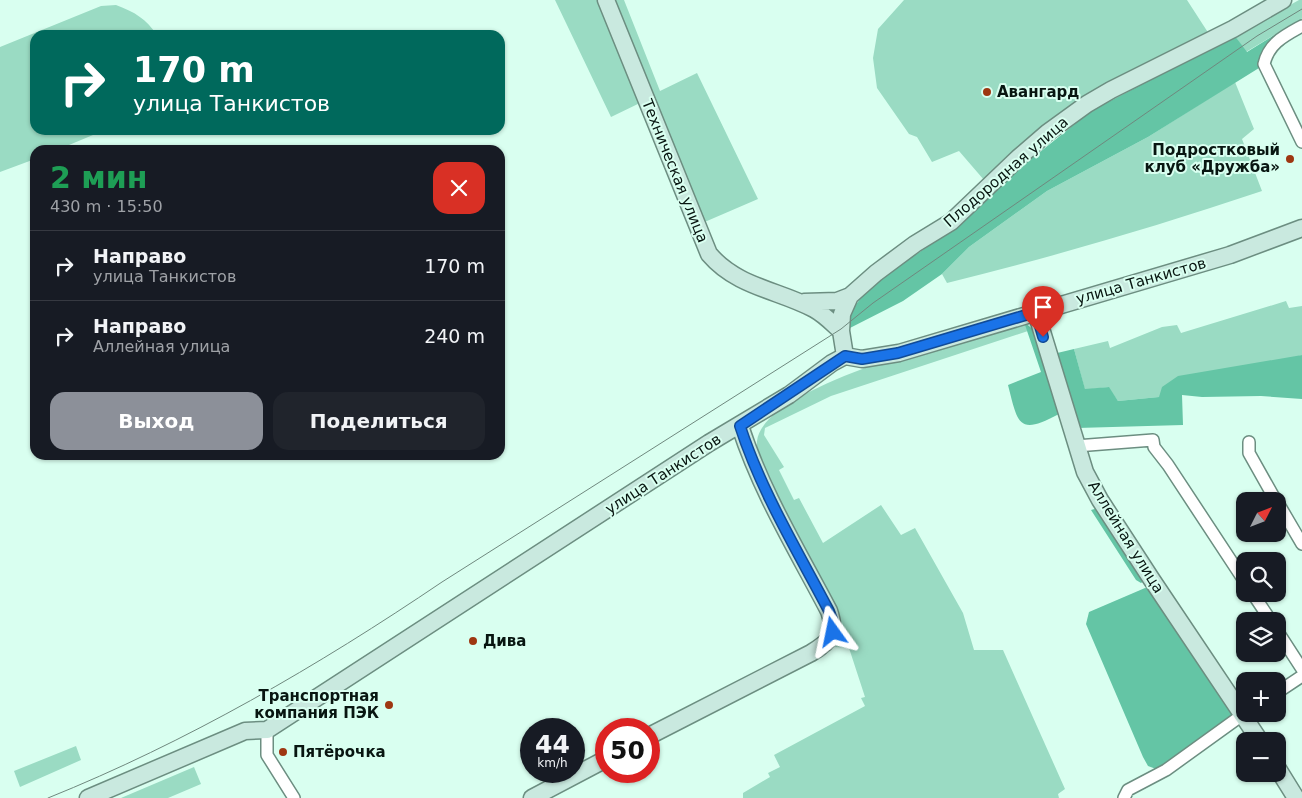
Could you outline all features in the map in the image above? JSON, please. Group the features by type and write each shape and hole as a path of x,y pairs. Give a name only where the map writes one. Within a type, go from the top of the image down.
{"main road":[{"name":"Техническая улица","path":"606,0 709,254 730,274 744,282 796,302 828,318 841,332"},
{"name":"Плодородная улица","path":"845,356 841,332 842,314 850,296 876,273 914,244 951,222 1018,158 1087,104 1233,29 1283,0"},
{"name":"улица Танкистов","path":"88,798 245,731 267,730 709,443 740,426 845,356 862,359 898,353 1230,255 1302,228"},
{"path":"796,302 816,304 837,302 850,296"},
{"name":"Аллейная улица","path":"1036,312 1085,472 1100,500 1236,702"},
{"path":"660,730 822,646 833,632 834,625 829,611 750,459 740,426"},
{"path":"532,798 595,765"},
{"path":"1286,782 1296,798"}],"street":[{"path":"1302,26 1277,41 1267,51 1264,64 1299,128 1302,142"},
{"path":"1076,446 1153,440 1154,447 1168,465 1236,568"},
{"path":"1248,442 1249,453 1271,492"},
{"path":"1286,517 1302,544"},
{"path":"1286,644 1302,669"},
{"path":"1286,687 1302,676"},
{"path":"1124,798 1128,790 1166,770 1236,720"},
{"path":"267,730 267,755 294,798"}],"green space":[{"path":"555,0 601,0 642,102 611,117"},
{"path":"611,0 624,0 660,91 697,73 758,199 700,224"},
{"name":"Авангард","path":"904,0 1187,0 1209,34 984,180 959,151 932,162 917,137 909,134 877,88 873,58 878,29"},
{"path":"1302,0 1302,18 1246,52 1235,36"},
{"path":"116,5 129,10 140,17 153,30 42,30 101,6"},
{"path":"1302,18 1283,46 1272,51 1267,63 1148,137 1047,191 969,247 942,274 903,301 846,330 849,314 863,295 881,278 936,241 1020,164 1040,152 1091,111 1235,36 1247,52"},
{"path":"30,35 30,135 93,135 69,145 30,145 30,161 0,172 0,47"},
{"path":"1235,82 1254,129 1242,139 1262,191 1105,240 947,283 942,274 969,247 1047,191 1148,137"},
{"path":"1286,301 1289,308 1302,306 1302,355 1159,397 1118,401 1108,387 1085,390 1074,349 1108,341 1110,348 1162,327 1177,325 1181,333"},
{"path":"1019,321 1024,322 1028,331 831,396 765,428 764,435 784,467 779,470 794,500 799,498 823,543 881,505 901,535 915,528 963,613 974,650 1003,650 1065,789 1058,794 1059,798 743,798 743,793 770,777 768,773 780,767 774,755 865,706 861,698 865,697 849,648 836,647 832,644 840,632 839,615 766,477 759,456 757,441 768,420 794,401 830,382 916,351"},
{"path":"1024,322 1035,331 1059,414 1045,421 1027,425 1022,422 1014,409 1008,385 1041,372"},
{"path":"1074,349 1085,389 1109,387 1118,401 1159,397 1162,387 1178,376 1302,355 1302,399 1261,396 1202,397 1182,395 1183,425 1077,428 1053,354"},
{"path":"1098,508 1144,581 1141,583 1136,580 1091,510"},
{"path":"1145,588 1152,589 1234,712 1233,717 1156,769 1148,766 1143,757 1086,624 1089,612"},
{"path":"76,746 81,760 20,787 14,771"},
{"path":"194,767 201,784 168,798 121,798"}],"tram line":[{"path":"48,798 100,776 201,727 251,701 348,643 841,329 873,303 1257,36 1302,9"}],"place":[{"name":"Авангард","path":"987,92"},
{"name":"Подростковый клуб «Дружба»","path":"1290,159"},
{"name":"Дива","path":"473,641"},
{"name":"Транспортная компания ПЭК","path":"389,705"},
{"name":"Пятёрочка","path":"283,752"}],"route":[{"path":"833,632 834,625 829,611 750,459 740,426 845,356 862,359 898,353 1036,312 1043,337"}]}
